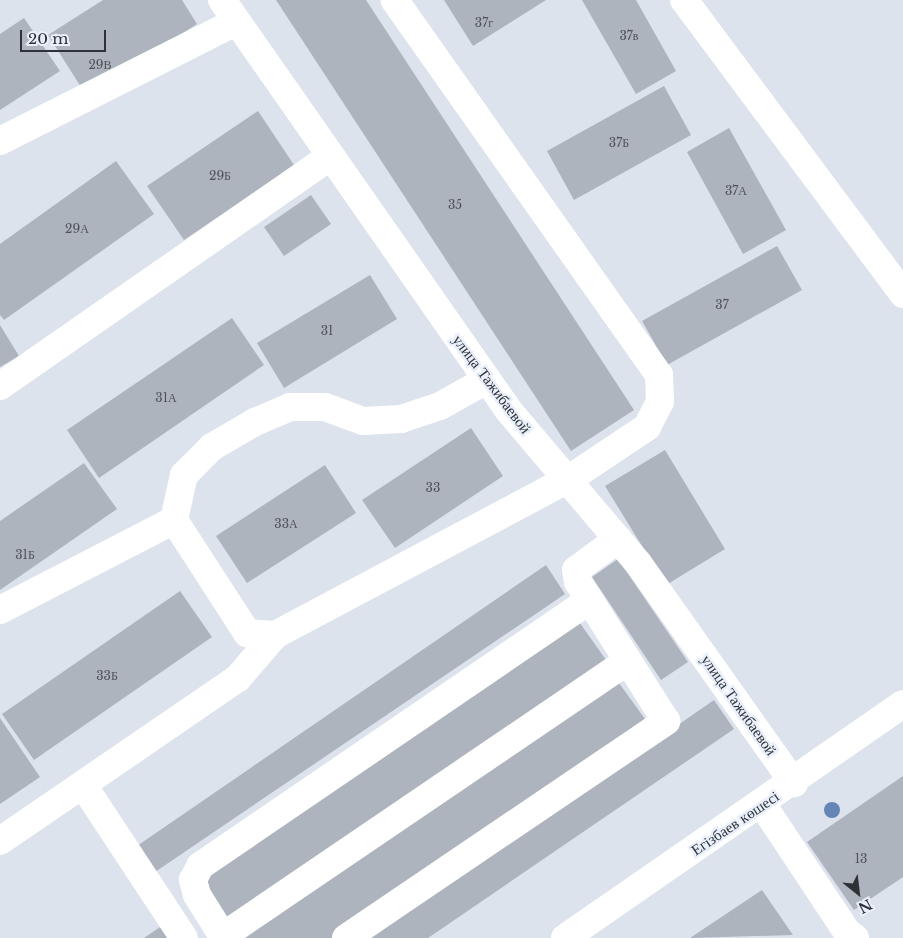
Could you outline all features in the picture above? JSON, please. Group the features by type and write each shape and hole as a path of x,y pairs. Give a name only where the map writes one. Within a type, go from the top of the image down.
{"street":[{"name":"улица Тажибаевой","path":"222,0 487,380 618,539 794,783"},
{"path":"0,841 238,678 276,635 569,479 647,427 660,402 659,375 394,0"},
{"path":"684,0 903,294"},
{"path":"0,141 236,22"},
{"path":"0,386 330,157"},
{"path":"276,635 247,633 174,520 184,476 212,447 255,422 290,407 325,407 363,421 401,419 440,406 487,380"},
{"path":"0,610 174,520"},
{"path":"346,938 666,721 588,601 576,570 618,539"},
{"path":"588,601 200,866 192,880 197,895 224,937 627,660"},
{"name":"Егізбаев көшесі","path":"582,933 903,704"},
{"path":"83,784 184,938"},
{"path":"762,804 846,932 855,938"}],"building":[{"path":"103,0 182,0 197,24 86,95 48,35"},
{"path":"276,0 366,0 634,410 571,451"},
{"path":"444,0 546,0 473,46"},
{"path":"582,0 636,0 676,71 636,94"},
{"path":"24,18 60,71 0,110 0,34"},
{"path":"664,86 691,135 574,200 547,151"},
{"path":"258,111 294,165 184,240 147,186"},
{"path":"729,128 786,230 743,254 687,152"},
{"path":"116,161 154,214 4,320 0,315 0,244"},
{"path":"311,195 331,224 284,256 264,227"},
{"path":"777,246 802,290 667,365 642,321"},
{"path":"370,275 397,319 284,388 257,343"},
{"path":"232,318 264,365 99,478 67,430"},
{"path":"0,325 19,356 0,367"},
{"path":"471,428 503,476 395,548 362,500"},
{"path":"665,450 725,549 666,585 605,486"},
{"path":"84,463 117,509 0,590 0,521"},
{"path":"325,465 356,513 247,583 216,536"},
{"path":"618,559 688,662 661,680 592,577"},
{"path":"546,565 565,594 155,872 137,846"},
{"path":"180,591 212,637 34,760 2,714"},
{"path":"575,616 606,660 231,924 200,880"},
{"path":"614,676 645,719 335,938 241,938"},
{"path":"714,700 734,729 428,938 371,938"},
{"path":"0,718 40,777 0,804"},
{"path":"903,776 903,877 854,910 807,842"},
{"path":"762,890 793,935 690,938"},
{"path":"166,923 176,938 144,938"}]}
